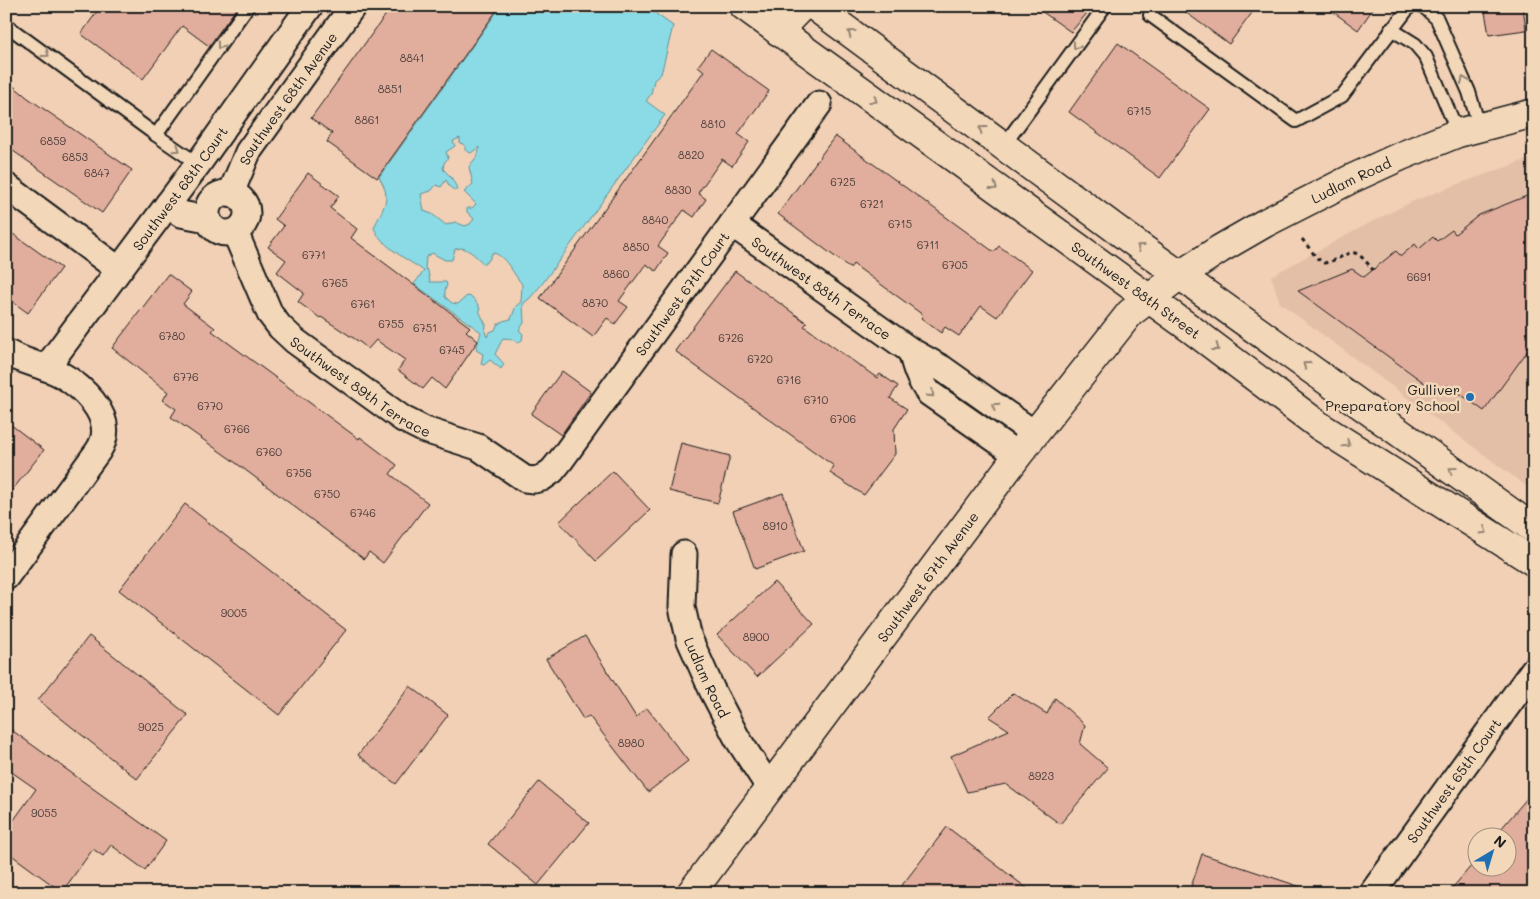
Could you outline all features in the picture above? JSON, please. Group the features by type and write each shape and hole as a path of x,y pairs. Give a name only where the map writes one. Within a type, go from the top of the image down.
{"street":[{"name":"Southwest 68th Court","path":"46,368 198,164 310,6"},
{"name":"Southwest 68th Avenue","path":"231,193 248,152 352,6"},
{"name":"Southwest 88th Street","path":"744,6 1191,329 1321,427 1534,562"},
{"path":"778,31 802,6"},
{"path":"814,6 1180,276 1534,530"},
{"name":"Southwest 67th Court","path":"542,478 562,460 819,104"},
{"name":"Ludlam Road","path":"1180,276 1220,249 1292,208 1384,163 1468,130 1534,113"},
{"path":"6,186 118,269"},
{"path":"231,193 242,199 247,211 244,224 235,232 222,233 211,226 207,219 208,205 217,195 231,193"},
{"path":"168,204 181,214 207,219"},
{"name":"Southwest 88th Terrace","path":"732,224 911,351 943,369 1034,434"},
{"name":"Southwest 89th Terrace","path":"235,232 270,314 295,341 403,419 425,430 478,446 525,479 534,480 542,478"},
{"name":"Southwest 67th Avenue","path":"691,893 1018,455 1120,324 1148,299 1180,276"},
{"path":"911,351 916,373 929,394 1018,455"},
{"path":"6,352 46,368 72,382 88,396 100,412 104,428 104,440 98,451 6,577"},
{"name":"Ludlam Road","path":"684,554 682,607 689,638 712,690 737,738 769,787"},
{"name":"Southwest 65th Court","path":"1372,893 1534,668"}],"lane":[{"path":"156,134 248,6"},
{"path":"1004,145 1105,6"},
{"path":"1150,16 1296,121 1342,96 1410,6"},
{"path":"1423,6 1437,19 1469,92 1468,130"},
{"path":"6,25 198,164"},
{"path":"1391,29 1415,44 1426,57 1468,130"}],"path":[{"path":"1302,239 1324,264 1346,254 1356,253 1363,256 1373,270"}],"shaded area":[{"name":"Gulliver Preparatory School","path":"1534,157 1534,492 1280,303 1271,276 1411,202"}],"water":[{"path":"501,6 645,6 673,26 661,74 654,80 651,94 646,101 665,115 542,284 523,304 524,323 519,330 523,334 522,340 518,343 512,339 503,338 495,354 504,364 501,369 490,360 484,365 481,364 483,354 476,350 481,332 414,284 424,271 389,247 378,235 374,228 386,197 379,177","holes":["460,138 460,143 465,145 465,150 471,153 479,147 477,155 469,167 473,184 464,192 476,204 472,208 467,208 467,212 474,219 465,226 455,222 446,225 432,214 424,211 421,194 431,191 436,185 441,187 446,180 450,187 458,190 451,177 443,169 444,163 448,158 446,152 455,146 453,141","462,248 484,264 489,260 492,253 496,254 505,260 522,284 521,302 516,306 511,319 497,325 495,330 490,332 487,337 485,332 486,325 479,306 472,297 467,296 458,304 452,303 445,297 446,282 430,282 428,271 425,268 426,257 432,253 445,260 452,260 455,249"]}],"building":[{"path":"101,6 238,6 209,46 182,26 143,79 81,34"},
{"path":"392,6 500,6 377,178 327,142 332,133 311,118"},
{"path":"1034,6 1093,6 1071,32"},
{"path":"1177,6 1257,6 1229,44"},
{"path":"1325,6 1375,6 1358,30"},
{"path":"1484,6 1523,6 1526,30 1489,35"},
{"path":"1118,43 1210,109 1160,178 1069,112"},
{"path":"711,49 769,91 738,134 749,142 732,166 722,159 698,193 706,199 694,217 684,210 658,246 668,253 656,271 646,264 619,301 628,307 615,324 607,318 593,337 540,298 704,71 698,66"},
{"path":"6,80 28,98 132,170 102,213 6,146"},
{"path":"835,136 994,252 999,246 1032,270 997,317 981,306 959,336 945,327 941,333 921,318 923,315 853,264 850,268 778,214"},
{"path":"308,173 339,196 330,208 357,229 351,238 470,327 466,331 478,341 445,389 432,378 423,389 398,370 405,360 376,340 368,349 320,318 298,302 304,293 277,272 286,260 268,247 284,226 275,219"},
{"path":"1534,193 1534,342 1484,411 1448,385 1441,395 1298,291 1352,269 1364,277 1396,251 1401,256 1415,244 1419,249 1433,237 1437,241 1452,230 1455,234 1479,215"},
{"path":"6,229 61,268 28,313 6,297"},
{"path":"735,271 807,323 804,326 877,378 880,374 898,386 890,398 907,409 894,429 895,454 864,495 830,473 834,466 675,351"},
{"path":"168,274 192,292 183,304 215,328 212,331 397,465 390,474 428,503 383,563 369,552 364,559 232,460 171,417 176,409 163,400 168,392 112,348"},
{"path":"562,371 591,392 561,435 531,414"},
{"path":"6,421 44,450 6,498"},
{"path":"681,443 730,456 718,503 669,491"},
{"path":"613,471 650,510 596,561 559,522"},
{"path":"783,493 804,551 755,569 733,511"},
{"path":"185,504 346,630 279,715 119,590"},
{"path":"774,582 814,624 757,677 717,635"},
{"path":"89,636 188,715 137,779 38,700"},
{"path":"585,636 636,717 647,708 688,761 648,792 589,716 583,719 546,659"},
{"path":"410,686 448,715 396,784 358,755"},
{"path":"1013,693 1047,714 1055,698 1085,725 1080,744 1108,768 1060,824 1006,784 967,792 951,756 1009,730 989,717"},
{"path":"6,726 166,841 145,870 111,845 103,856 93,849 62,892 6,851 6,831 36,789 6,768"},
{"path":"539,782 589,823 538,885 488,844"},
{"path":"1534,790 1534,893 1448,893 1468,870 1468,876 1518,876 1518,826 1503,826"},
{"path":"947,827 1033,893 896,893"},
{"path":"1202,854 1307,889 1306,893 1189,893"}],"place":[{"name":"Gulliver Preparatory School","path":"1470,397"}]}
